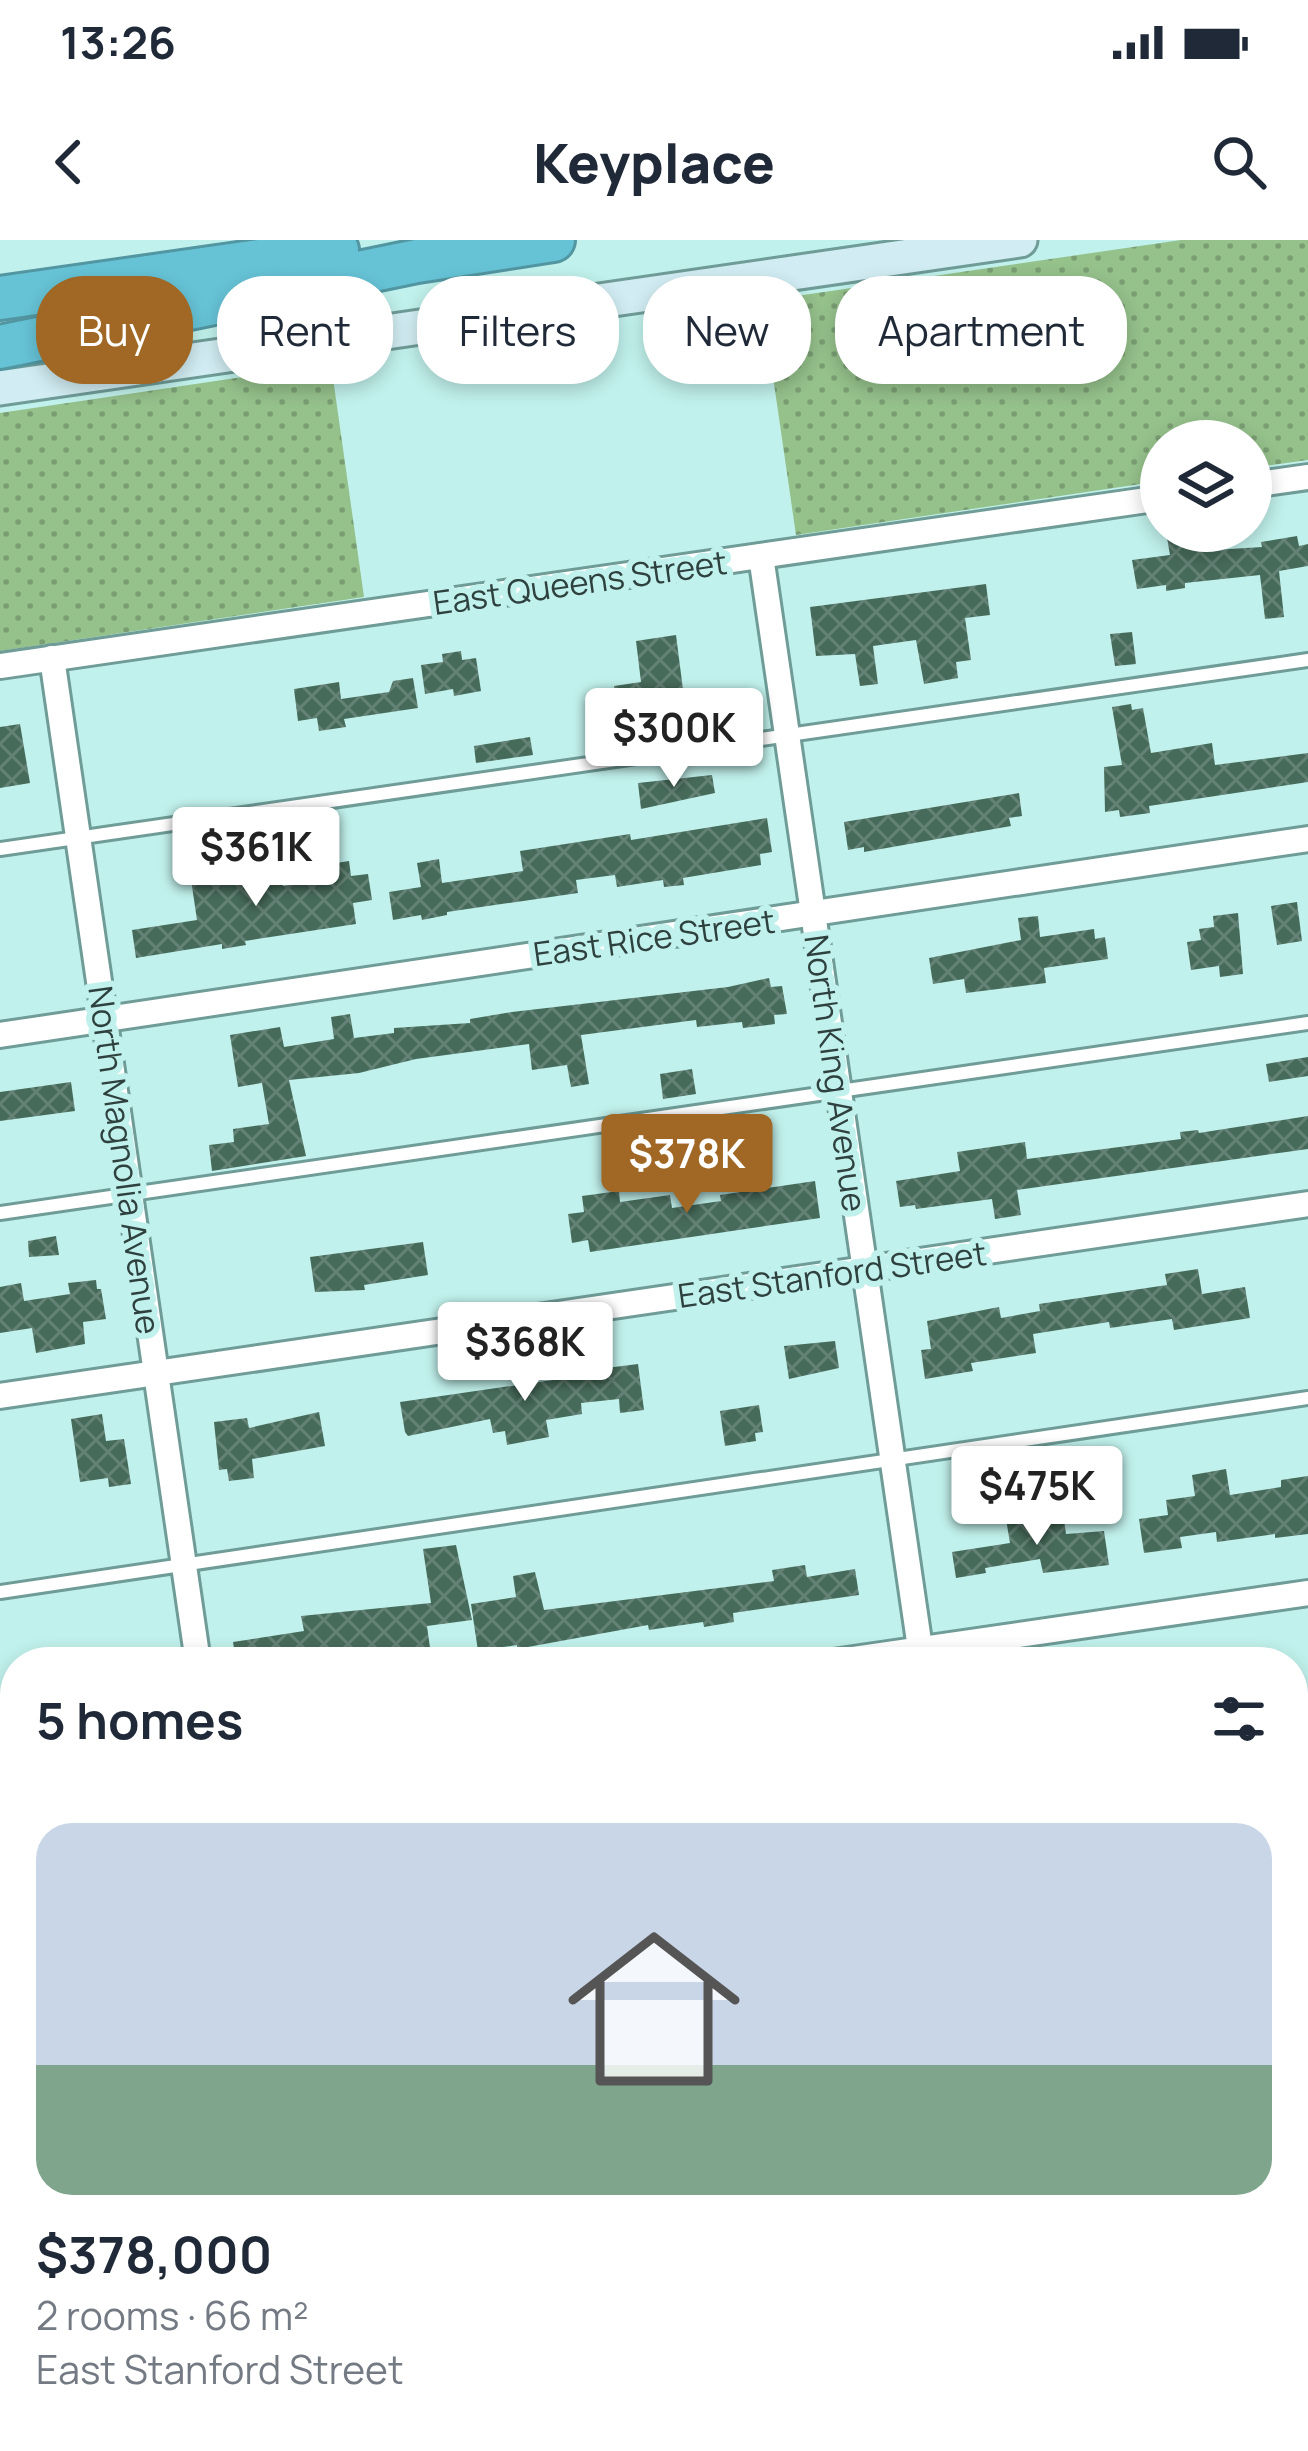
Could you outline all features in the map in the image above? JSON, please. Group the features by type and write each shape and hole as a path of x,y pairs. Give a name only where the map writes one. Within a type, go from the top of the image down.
{"highway":[{"path":"0,298 404,240"},
{"path":"0,347 397,265 553,240"}],"main road":[{"path":"0,388 1020,240"}],"street":[{"path":"1272,482 1308,477"},
{"name":"East Queens Street","path":"0,665 1140,501"},
{"name":"North King Avenue","path":"761,556 920,1647"},
{"name":"North Magnolia Avenue","path":"52,658 196,1647"},
{"name":"East Rice Street","path":"0,1035 1308,839"},
{"name":"East Stanford Street","path":"0,1396 1308,1204"},
{"path":"975,1647 1308,1592"}],"lane":[{"path":"0,849 1308,660"},
{"path":"0,1213 1308,1022"},
{"path":"0,1592 1308,1398"}],"green space":[{"path":"1181,240 1308,240 1308,460 1272,465 1272,420 1140,420 1140,484 796,535 774,384 811,384 811,294 835,290 835,384 1127,384 1127,276 934,276"},
{"path":"217,381 334,384 364,597 0,651 0,413"}],"building":[{"path":"1297,536 1299,546 1308,544 1308,566 1279,571 1284,617 1265,619 1260,575 1185,583 1185,588 1166,591 1166,585 1137,589 1132,560 1272,552 1272,540"},
{"path":"986,584 990,615 965,618 971,660 956,662 958,678 924,684 916,640 873,646 878,684 860,686 855,654 816,656 810,607"},
{"path":"1132,632 1136,664 1115,666 1110,634"},
{"path":"676,635 685,705 702,703 707,735 645,744 643,728 620,731 614,686 641,682 636,641"},
{"path":"461,651 462,660 476,658 481,691 425,694 421,665 443,662 442,654"},
{"path":"413,678 418,708 344,719 346,727 319,731 317,718 298,721 294,689 339,682 341,699 389,692 393,681"},
{"path":"1131,704 1132,710 1143,708 1151,753 1212,743 1215,765 1308,753 1308,782 1149,806 1150,813 1120,817 1119,810 1105,812 1104,767 1122,765 1112,707"},
{"path":"20,724 30,783 0,788 0,727"},
{"path":"530,737 533,755 476,763 474,746"},
{"path":"712,775 715,793 641,809 638,783"},
{"path":"1019,793 1022,816 1009,818 1011,826 864,852 864,847 848,850 844,822"},
{"path":"767,818 772,852 760,854 761,865 683,878 684,885 664,887 663,880 617,887 615,875 576,880 578,893 447,912 422,920 421,915 393,920 389,892 421,887 417,863 439,859 442,883 523,871 520,851 630,834 631,840"},
{"path":"234,859 238,884 281,878 283,886 320,881 317,866 349,861 351,876 368,874 372,900 353,903 356,924 245,941 246,945 222,949 222,944 136,958 132,930 197,920 189,866"},
{"path":"1297,902 1302,941 1277,945 1271,906"},
{"path":"1238,913 1243,974 1220,977 1219,966 1191,970 1187,942 1201,940 1199,929 1214,927 1213,916"},
{"path":"1038,916 1040,937 1094,929 1095,939 1105,937 1108,959 1044,968 1046,983 966,993 964,979 933,984 929,958 1021,940 1018,918"},
{"path":"769,978 771,987 782,986 787,1014 774,1015 775,1024 697,1027 696,1020 581,1035 589,1084 571,1087 567,1065 532,1070 529,1044 289,1080 306,1156 212,1171 209,1145 234,1142 233,1129 269,1124 262,1083 238,1087 230,1035 280,1027 284,1047 334,1039 331,1017 350,1014 354,1038 394,1033 394,1028 470,1023 470,1019 512,1012"},
{"path":"1308,1057 1308,1076 1269,1082 1266,1064"},
{"path":"692,1069 696,1094 663,1099 660,1074"},
{"path":"71,1082 75,1111 0,1121 0,1092"},
{"path":"1308,1116 1308,1149 1017,1190 1021,1215 995,1219 992,1199 900,1207 896,1181 960,1171 957,1152 1025,1142 1027,1159"},
{"path":"815,1181 820,1218 590,1252 588,1240 572,1243 568,1214 584,1212 582,1196 619,1191 620,1202 670,1195 672,1208 721,1201 720,1195"},
{"path":"56,1236 59,1255 29,1257 28,1241"},
{"path":"423,1242 428,1275 364,1285 365,1290 315,1292 310,1257"},
{"path":"1198,1269 1202,1294 1245,1287 1250,1318 1174,1330 1172,1319 1110,1328 1109,1322 1033,1334 1036,1353 971,1363 973,1371 925,1379 921,1350 931,1349 927,1321 999,1307 1001,1318 1040,1311 1039,1304 1167,1285 1165,1274"},
{"path":"96,1280 106,1319 83,1322 85,1344 36,1353 32,1328 0,1333 0,1287 21,1283 24,1301 70,1294 68,1283"},
{"path":"835,1341 839,1368 789,1379 784,1346"},
{"path":"638,1364 644,1410 620,1413 619,1399 581,1403 582,1414 546,1420 549,1437 507,1445 505,1431 493,1433 490,1419 408,1436 405,1432 400,1402"},
{"path":"759,1405 763,1432 755,1433 756,1441 725,1446 720,1411"},
{"path":"319,1412 325,1446 252,1459 254,1478 229,1481 227,1469 219,1470 214,1422 247,1418 249,1428"},
{"path":"102,1414 106,1441 124,1439 131,1484 109,1487 108,1478 80,1482 71,1419"},
{"path":"1226,1469 1230,1495 1281,1487 1281,1480 1308,1476 1308,1534 1217,1542 1216,1532 1180,1537 1182,1548 1144,1553 1139,1519 1168,1515 1166,1500 1195,1496 1192,1475"},
{"path":"1063,1512 1066,1534 1104,1531 1109,1565 1043,1573 1040,1559 956,1578 952,1552 1010,1543 1006,1519"},
{"path":"456,1545 472,1620 427,1626 430,1647 234,1647 233,1642 304,1631 301,1616 431,1603 423,1549"},
{"path":"805,1565 807,1577 855,1569 859,1595 733,1613 734,1622 704,1627 703,1622 649,1630 648,1625 528,1647 477,1647 471,1604 516,1597 513,1576 535,1572 544,1610 774,1581 772,1570"}]}
